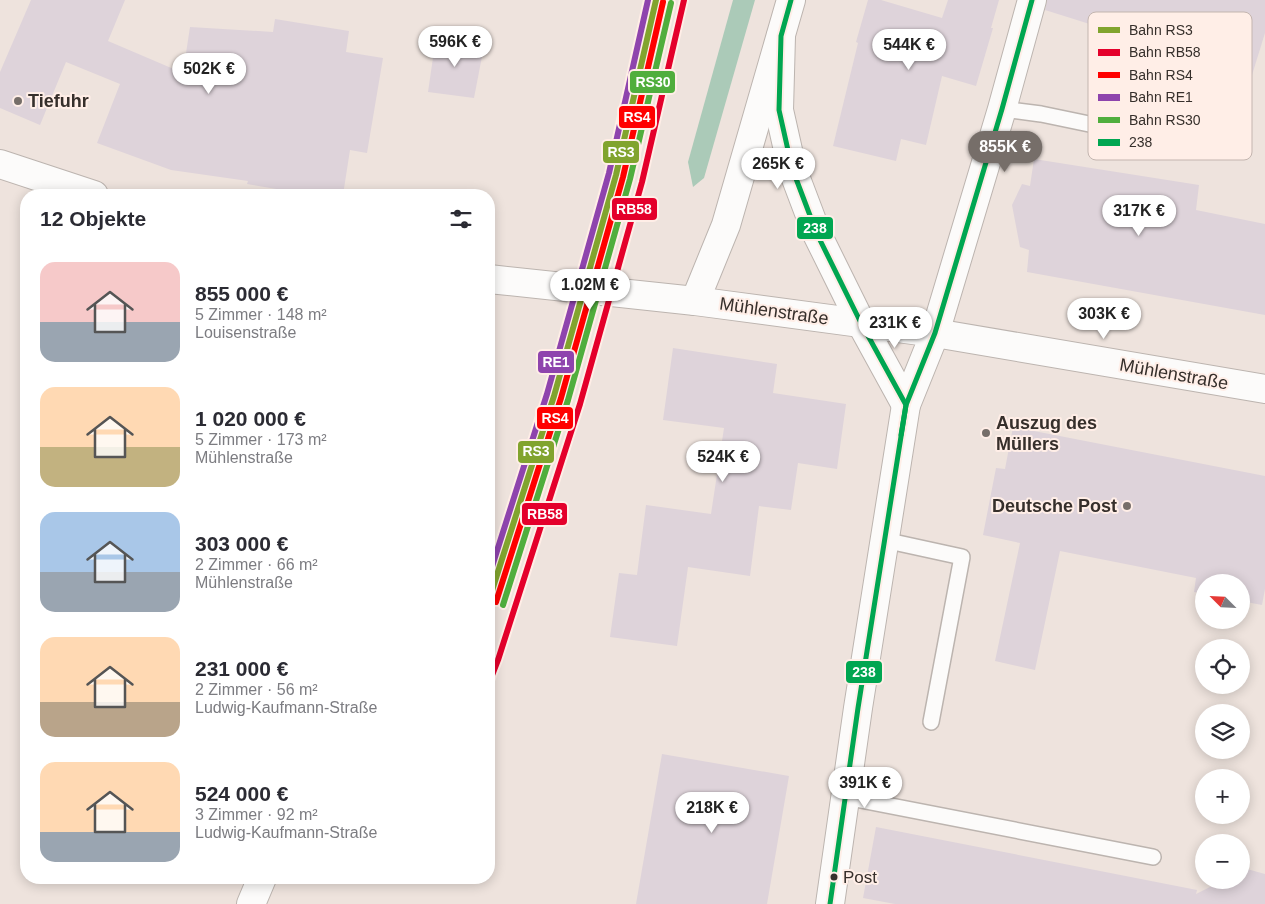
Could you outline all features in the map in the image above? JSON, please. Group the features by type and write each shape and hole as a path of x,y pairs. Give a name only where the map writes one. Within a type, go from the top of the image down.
{"street":[{"path":"695,301 726,225 791,0"},
{"path":"830,904 906,405 935,333 1002,109 1032,0"},
{"path":"781,36 779,110 792,168 817,234 861,323 906,405"},
{"path":"0,164 76,189"},
{"name":"Mühlenstraße","path":"495,280 695,301 935,333 1265,389"},
{"path":"251,904 259,884"}],"lane":[{"path":"1002,109 1041,114 1088,124"},
{"path":"884,540 962,557 931,722"},
{"path":"845,797 1154,857"}],"green space":[{"path":"733,0 755,0 704,178 693,187 688,162"}],"building":[{"path":"31,0 125,0 108,41 183,73 190,27 273,32 275,19 349,31 346,52 383,58 367,153 350,150 344,189 277,189 247,184 248,181 171,170 97,143 120,84 66,62 40,125 0,108 0,72"},
{"path":"868,0 881,0 942,18 948,0 999,0 976,86 942,76 926,145 901,139 896,161 833,146 858,43 856,42"},
{"path":"1047,0 1265,0 1265,33 1252,75 1252,12 1088,12 1088,24 1045,10"},
{"path":"436,37 484,46 474,98 428,92"},
{"path":"1034,159 1199,185 1196,210 1265,224 1265,315 1027,272 1029,250 1020,247 1012,205 1022,184 1030,186"},
{"path":"673,348 777,364 773,393 846,404 837,469 798,463 791,510 759,506 750,576 688,567 677,646 610,637 619,573 637,575 646,505 711,514 724,428 663,420"},
{"name":"Deutsche Post","path":"1013,427 1265,476 1265,589 1262,605 1250,603 1250,574 1195,574 1195,578 1060,551 1035,670 995,661 1020,543 983,535 996,468 1005,469"},
{"path":"662,754 789,776 767,904 636,904"},
{"path":"876,827 1197,890 1196,894 1206,889 1250,889 1250,870 1265,874 1265,904 895,904 863,898"}],"rail line":[{"name":"RE1","path":"495,557 547,394 609,173 648,0"},
{"name":"RS3","path":"495,581 554,396 616,175 656,0"},
{"name":"RB58","path":"495,668 580,404 642,182 684,0"},
{"name":"RS4","path":"496,602 561,398 623,177 663,2"},
{"name":"RS30","path":"503,605 568,400 630,179 671,3"}],"transit line":[{"name":"238","path":"791,0 781,36 779,110 792,168 817,234 861,323 906,405 858,708 830,904"},
{"name":"238","path":"901,435 906,405 935,333 1002,109 1032,0"}],"place":[{"name":"Tiefuhr","path":"18,101"},
{"name":"Auszug des Müllers","path":"986,433"},
{"name":"Deutsche Post","path":"1127,506"},
{"name":"Post","path":"834,877"}]}
